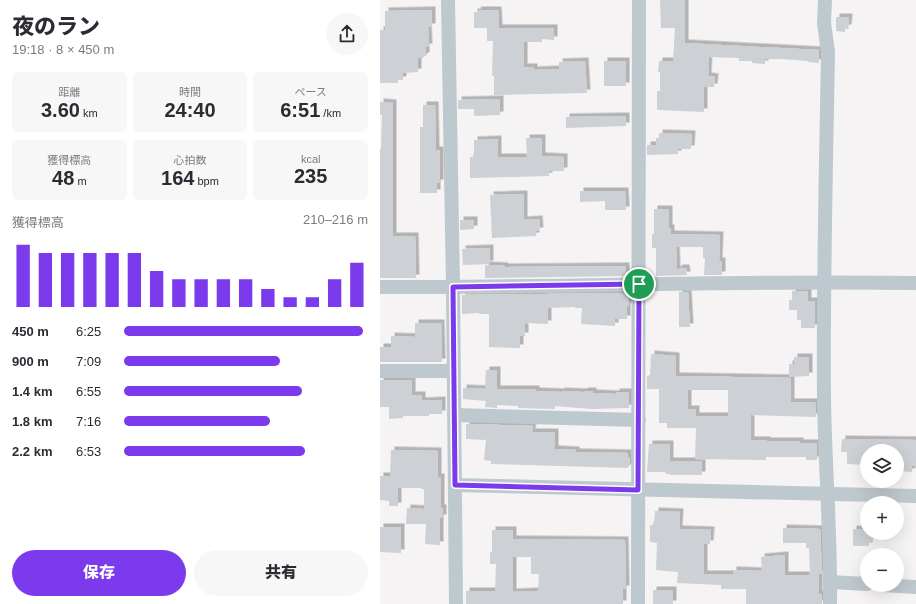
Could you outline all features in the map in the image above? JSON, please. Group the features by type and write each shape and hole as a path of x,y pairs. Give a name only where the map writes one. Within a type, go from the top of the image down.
{"street":[{"path":"448,0 456,604"},
{"path":"638,604 639,0"},
{"path":"825,0 824,23 828,52 824,282 824,400 828,494 830,604"},
{"path":"380,287 824,282 916,283"},
{"path":"380,371 454,371"},
{"path":"454,415 639,420"},
{"path":"455,485 916,496"},
{"path":"830,582 860,584"},
{"path":"904,586 916,587"}],"building":[{"path":"660,0 685,0 685,43 819,50 819,63 808,62 809,61 765,59 765,64 752,63 752,61 739,61 739,58 709,57 708,76 715,77 714,87 704,87 704,112 657,110 657,91 660,91 660,72 658,72 659,61 673,61 675,28 661,28"},
{"path":"432,10 432,27 428,27 429,47 426,47 426,56 423,58 418,58 418,72 403,73 403,80 398,80 398,83 380,83 380,30 385,30 385,11"},
{"path":"477,10 498,10 499,28 554,28 554,40 542,39 542,42 524,42 524,67 534,67 534,70 559,69 559,62 585,61 587,93 494,95 494,76 492,76 493,41 487,41 487,28 474,28 474,12 478,12"},
{"path":"836,17 849,17 848,28 845,28 845,32 836,31"},
{"path":"604,61 626,61 626,86 604,86"},
{"path":"500,99 500,115 476,116 474,115 474,109 458,109 458,100"},
{"path":"380,102 393,103 393,236 415,236 416,278 380,278 380,149 382,115 380,115"},
{"path":"423,105 435,105 436,150 440,150 440,183 437,183 437,193 420,193 420,127 423,127"},
{"path":"626,116 626,126 566,128 566,117"},
{"path":"659,133 692,134 691,149 678,149 678,154 647,155 647,145 656,145 656,138 659,138"},
{"path":"526,138 542,138 542,156 564,157 564,171 549,171 549,176 470,178 470,157 474,157 474,140 498,139 498,157 527,157"},
{"path":"580,191 625,191 626,210 605,210 605,201 580,202"},
{"path":"524,194 524,220 539,219 540,231 536,231 536,236 492,238 490,195"},
{"path":"654,209 669,209 669,228 671,228 671,234 720,235 719,261 722,261 722,275 704,275 705,258 703,258 703,247 676,247 677,270 679,268 686,268 687,275 656,276 656,248 652,248 652,234 654,234"},
{"path":"460,220 474,220 474,229 460,230"},
{"path":"490,248 490,264 463,265 462,249"},
{"path":"485,265 505,267 626,266 626,276 485,278"},
{"path":"792,291 808,291 808,301 815,301 815,328 801,328 801,320 797,320 797,310 789,310 789,300 792,300"},
{"path":"679,292 688,292 690,327 679,327"},
{"path":"629,293 627,319 615,319 615,326 581,324 582,308 548,308 548,324 525,323 525,336 520,336 520,348 489,347 489,314 462,314 462,295"},
{"path":"415,323 441,323 442,362 380,362 380,347 391,347 391,336 415,337"},
{"path":"651,354 676,356 676,376 791,378 791,402 815,402 816,417 751,415 751,440 800,441 800,443 817,443 817,460 806,460 806,457 766,457 766,460 695,459 696,428 667,428 667,423 659,423 659,389 647,389 647,376 650,375","holes":["688,390 728,390 728,416 696,416 696,409 688,409"]},
{"path":"794,357 809,357 809,376 789,377 789,364 794,364"},
{"path":"486,370 497,370 497,389 536,389 536,391 561,392 593,391 593,393 616,394 616,392 629,392 629,408 592,409 555,406 555,409 518,408 518,406 497,405 497,408 485,407 486,401 463,399 463,388 485,389"},
{"path":"380,380 412,380 412,395 422,395 422,401 442,400 442,414 429,414 429,416 403,416 403,418 389,419 389,407 380,407"},
{"path":"466,424 533,426 532,432 555,432 555,449 576,450 576,452 628,453 628,457 630,457 630,466 628,466 628,468 491,464 491,461 484,460 486,440 466,439"},
{"path":"842,439 916,440 916,466 912,466 912,472 904,471 904,444 860,444 860,465 847,464 847,452 841,452"},
{"path":"649,444 670,444 670,461 702,461 702,475 670,475 666,474 665,472 647,472"},
{"path":"391,450 438,451 438,477 441,477 441,508 443,508 443,518 440,518 440,545 425,544 426,524 406,524 407,508 424,509 424,489 398,488 398,506 389,506 389,501 380,500 380,476 390,476"},
{"path":"655,511 680,512 679,529 711,530 710,544 704,544 704,574 733,574 733,570 762,571 761,557 785,555 785,575 810,575 809,548 806,548 806,543 783,543 783,528 820,529 822,574 819,574 819,594 822,595 822,604 746,604 746,589 721,589 721,585 677,583 678,572 656,570 657,543 650,542 650,525 654,525"},
{"path":"380,527 401,527 401,553 380,552"},
{"path":"853,529 860,530 860,540 872,540 872,542 869,542 869,546 853,546"},
{"path":"492,530 513,530 513,539 625,540 626,589 623,589 623,604 466,604 466,591 495,591 496,564 490,564 490,552 492,552","holes":["513,557 531,557 531,574 539,574 538,591 513,592"]},
{"path":"653,590 673,590 673,604 653,604"}],"route":[{"path":"639,284 638,490 455,485 453,287 639,284"}]}
